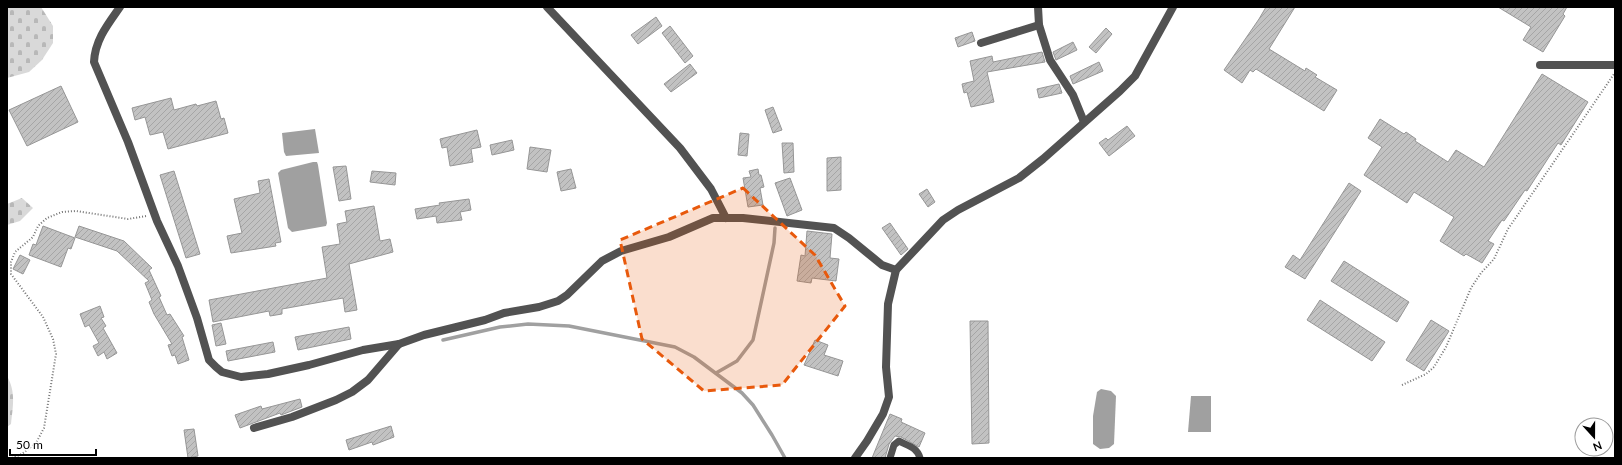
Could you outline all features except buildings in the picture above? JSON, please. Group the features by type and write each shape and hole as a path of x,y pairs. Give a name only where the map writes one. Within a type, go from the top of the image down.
{"street":[{"path":"120,7 94,50 94,62 128,142 155,214 178,266 197,318 209,360 222,372 241,377 268,374 363,350 399,344 424,335 485,320 504,313 539,307 558,301 567,295 602,261 621,251 669,237 712,218 834,228 849,238 882,265 896,270"},
{"path":"547,7 680,148 711,189 726,218"},
{"path":"1038,7 1039,25 1050,60 1072,95 1084,122"},
{"path":"855,458 883,414 889,397 886,367 888,304 896,270 943,220 958,210 1019,178 1043,159 1120,91 1135,76 1173,7"},
{"path":"981,43 1039,25"},
{"path":"1540,65 1615,65"},
{"path":"254,428 292,417 336,400 352,392 368,380 399,344"}],"lane":[{"path":"890,458 894,445 899,441 915,448 920,458"}],"path":[{"path":"1402,385 1426,374 1434,367 1446,347 1471,288 1481,273 1494,259 1508,229 1615,73"},
{"path":"12,458 22,454 36,443 44,428 56,354 53,339 43,317 11,274 11,262 15,252 33,237 38,226 47,218 62,212 76,211 128,219 155,214"}],"highlighted area":[{"path":"743,188 815,255 845,306 782,385 704,391 642,339 620,240"}],"green space":[{"path":"7,7 41,7 53,26 53,43 42,60 29,72 7,78"},
{"path":"22,198 33,208 20,221 7,225 7,204"},
{"path":"7,376 12,388 13,399 11,424 7,427"}],"shaded area":[{"path":"315,129 319,153 286,156 284,152 282,133"},
{"path":"317,162 318,165 327,223 326,226 292,232 288,228 278,173 281,170"},
{"path":"1101,389 1111,391 1116,396 1114,444 1109,448 1100,449 1093,444 1093,416 1097,392"},
{"path":"1191,396 1211,396 1211,432 1188,432"}],"waterway":[{"path":"716,373 737,361 753,340 774,243 775,228"},
{"path":"443,340 500,327 528,324 569,326 675,347 694,357 742,393 753,405 785,458"}]}
